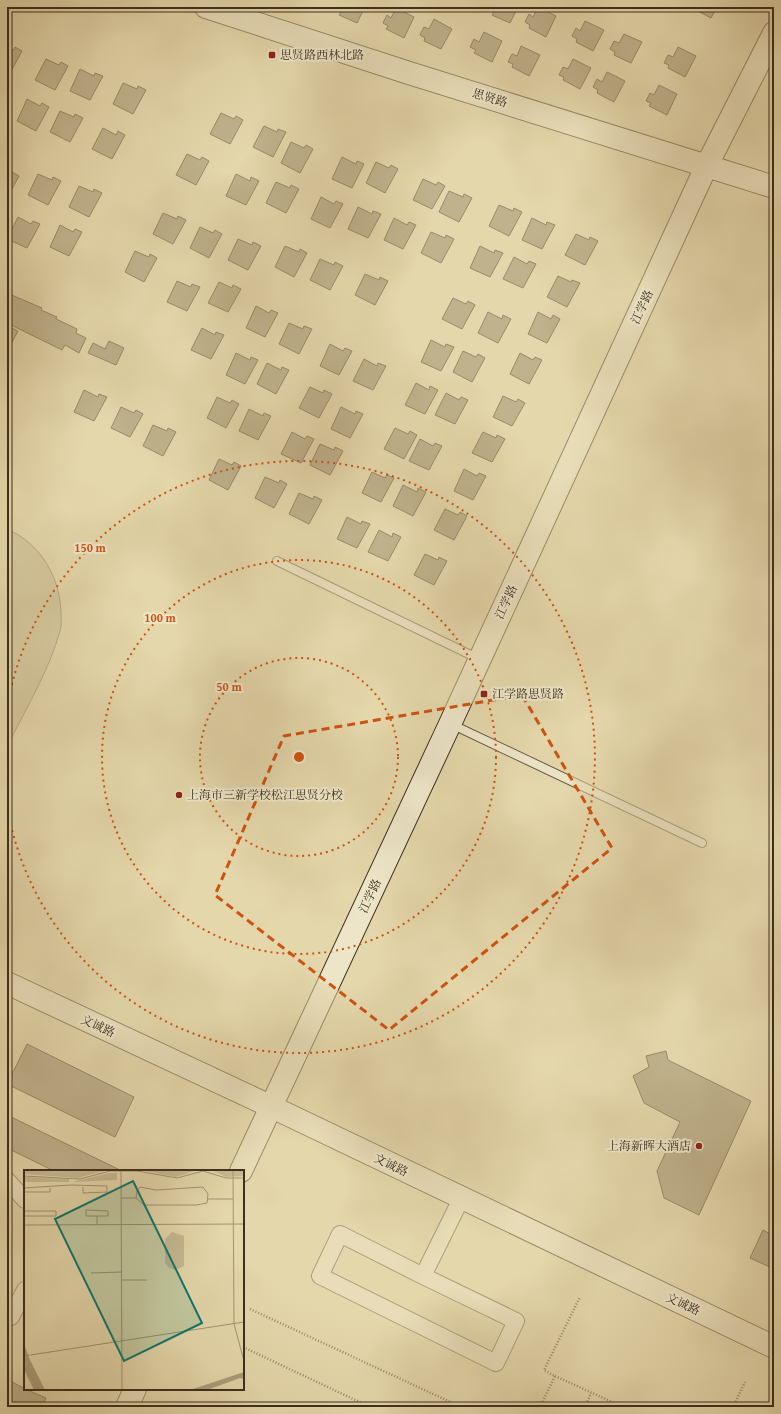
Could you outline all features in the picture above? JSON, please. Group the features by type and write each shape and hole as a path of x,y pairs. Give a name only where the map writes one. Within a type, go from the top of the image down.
{"main road":[{"name":"思贤路","path":"206,7 706,167 774,187"},
{"name":"江学路","path":"241,1170 450,724 706,167 774,33"},
{"name":"文诚路","path":"7,983 272,1107 461,1199 774,1347"},
{"path":"127,1407 135,1390"}],"street":[{"path":"7,1180 24,1199"},
{"path":"423,1276 461,1199"},
{"path":"340,1234 423,1276 516,1321 496,1362 320,1276 340,1234"},
{"path":"7,1318 11,1317 24,1292"}],"lane":[{"path":"277,561 480,659"},
{"path":"450,724 702,844"}],"path":[{"path":"580,1298 544,1370 623,1407"},
{"path":"250,1310 461,1407"},
{"path":"244,1347 370,1407"},
{"path":"540,1407 555,1376"},
{"path":"733,1407 745,1382"},
{"path":"584,1407 591,1393"}],"highlighted area":[{"path":"522,695 612,848 389,1030 215,895 284,736"}],"shaded area":[{"path":"7,529 30,543 46,563 57,587 60,600 61,629 50,660 7,747"}],"building":[{"path":"337,7 365,7 357,23 339,15 341,12 336,9"},
{"path":"489,7 518,7 510,23 492,15 494,12 488,9"},
{"path":"538,7 556,16 546,37 529,28 530,25 525,22 529,14 533,17"},
{"path":"695,7 717,7 711,18 694,9"},
{"path":"396,8 414,17 404,38 386,29 388,26 383,23 387,15 391,18"},
{"path":"434,19 452,29 441,49 424,41 425,38 420,35 424,27 429,29"},
{"path":"585,21 604,30 593,51 576,42 577,39 572,36 576,28 580,31"},
{"path":"484,32 502,41 492,62 474,53 476,50 470,47 474,39 479,42"},
{"path":"624,34 642,42 631,63 614,55 615,52 610,49 614,41 619,43"},
{"path":"521,46 540,55 529,76 512,67 513,64 508,62 512,54 517,56"},
{"path":"7,47 14,50 15,47 22,51 9,75 7,73"},
{"path":"678,47 696,56 685,77 668,68 669,65 664,63 668,55 673,57"},
{"path":"46,59 59,65 61,62 68,66 55,90 35,80"},
{"path":"573,59 591,68 580,89 563,80 564,77 559,75 563,67 568,69"},
{"path":"80,69 94,76 95,73 103,76 90,100 70,91"},
{"path":"607,72 625,81 614,102 597,93 598,90 593,87 597,79 602,82"},
{"path":"123,83 137,89 138,86 146,90 133,114 113,104"},
{"path":"659,85 677,94 667,115 649,106 651,103 646,101 650,93 654,95"},
{"path":"27,99 40,106 42,103 49,107 36,131 17,121"},
{"path":"60,111 74,117 75,114 83,118 70,142 50,132"},
{"path":"221,113 234,119 236,116 243,120 230,144 210,134"},
{"path":"264,126 277,132 278,129 286,132 273,157 253,147"},
{"path":"103,128 116,135 118,131 125,135 112,159 92,149"},
{"path":"291,142 304,148 306,145 313,149 300,173 281,163"},
{"path":"187,154 200,160 202,157 209,161 196,185 176,175"},
{"path":"342,157 356,164 357,161 364,164 352,188 332,179"},
{"path":"376,162 389,168 391,165 398,169 385,193 366,183"},
{"path":"12,172 19,176 7,198 7,174 10,175"},
{"path":"38,174 52,180 53,177 61,181 48,205 28,195"},
{"path":"236,174 250,181 251,177 259,181 246,205 226,196"},
{"path":"423,179 436,185 438,182 445,186 432,209 413,200"},
{"path":"276,182 290,188 291,185 299,189 286,213 266,203"},
{"path":"79,186 93,192 94,189 102,193 89,217 69,207"},
{"path":"449,191 463,197 464,194 472,198 459,222 439,212"},
{"path":"321,197 334,204 336,201 343,204 330,228 311,219"},
{"path":"499,205 513,211 514,208 522,212 509,236 489,226"},
{"path":"358,207 372,214 373,211 381,214 368,238 348,229"},
{"path":"163,213 177,219 178,216 186,220 173,244 153,234"},
{"path":"18,217 31,224 33,221 40,224 27,248 7,239"},
{"path":"394,218 407,225 409,222 416,225 403,249 384,240"},
{"path":"532,218 546,225 547,222 555,225 542,249 522,240"},
{"path":"60,225 73,232 75,229 82,232 69,256 50,247"},
{"path":"200,227 213,233 215,230 222,234 209,258 190,248"},
{"path":"431,232 445,238 446,235 454,239 441,263 421,253"},
{"path":"576,234 589,240 590,237 598,241 585,265 565,255"},
{"path":"238,239 252,245 253,242 261,246 248,270 228,260"},
{"path":"285,246 299,252 300,249 307,253 294,277 275,267"},
{"path":"480,246 494,253 495,250 503,253 490,277 470,268"},
{"path":"135,251 149,257 150,254 157,258 144,282 125,272"},
{"path":"514,257 527,264 529,261 536,264 523,288 503,279"},
{"path":"320,259 334,265 335,262 343,266 330,290 310,280"},
{"path":"365,274 379,280 380,277 388,281 375,305 355,295"},
{"path":"558,276 571,282 572,280 580,283 567,307 547,297"},
{"path":"177,281 191,287 192,284 200,287 187,311 167,302"},
{"path":"219,282 232,288 233,285 241,289 228,312 208,303"},
{"path":"7,293 42,308 41,310 57,317 56,319 77,329 76,333 86,338 79,353 65,345 62,350 9,324 8,326 18,331 10,346 7,345"},
{"path":"453,298 466,304 468,301 475,305 462,329 442,319"},
{"path":"256,306 269,313 271,310 278,313 265,337 246,328"},
{"path":"488,312 502,319 503,315 511,319 498,343 478,333"},
{"path":"538,312 551,319 553,315 560,319 547,343 528,334"},
{"path":"289,323 303,329 304,326 312,329 299,354 279,344"},
{"path":"202,328 215,335 216,332 224,335 211,359 191,350"},
{"path":"431,340 445,347 446,344 454,347 441,371 421,362"},
{"path":"109,341 124,348 116,365 88,353 93,343 105,349"},
{"path":"330,344 343,351 345,348 352,351 339,375 320,366"},
{"path":"463,351 476,357 478,354 485,358 472,382 453,372"},
{"path":"236,353 250,360 251,357 258,360 245,384 226,375"},
{"path":"520,353 533,360 535,357 542,360 529,384 510,374"},
{"path":"364,359 377,366 378,363 386,366 373,390 353,381"},
{"path":"267,363 281,370 282,367 289,370 276,394 257,384"},
{"path":"416,383 429,390 430,386 438,390 425,414 405,405"},
{"path":"310,387 323,393 324,390 332,394 319,418 299,408"},
{"path":"84,390 98,397 99,394 107,397 94,421 74,412"},
{"path":"446,393 459,400 461,397 468,400 455,424 435,415"},
{"path":"503,396 516,402 518,399 525,403 512,426 493,417"},
{"path":"217,397 230,403 232,400 239,404 226,428 207,418"},
{"path":"121,407 134,413 136,410 143,414 130,437 111,428"},
{"path":"341,407 355,414 356,411 363,414 350,438 331,429"},
{"path":"249,409 263,416 264,413 271,416 258,440 239,431"},
{"path":"153,425 167,431 168,428 176,432 163,456 143,446"},
{"path":"395,428 408,434 410,431 417,435 404,459 384,449"},
{"path":"292,432 305,439 307,436 314,439 301,463 281,454"},
{"path":"483,432 496,438 497,435 505,439 492,462 472,453"},
{"path":"420,439 433,446 435,443 442,446 429,470 409,461"},
{"path":"320,444 334,450 335,447 343,451 330,475 310,465"},
{"path":"219,459 232,465 234,462 241,466 228,490 209,480"},
{"path":"464,469 477,476 479,473 486,476 473,500 454,491"},
{"path":"372,472 385,478 387,475 394,478 381,502 362,493"},
{"path":"265,477 279,483 280,480 287,484 274,508 255,498"},
{"path":"403,485 417,492 418,488 426,492 413,516 393,506"},
{"path":"299,493 313,499 314,496 322,500 309,524 289,514"},
{"path":"445,509 458,515 460,512 467,516 454,540 434,530"},
{"path":"347,517 361,524 362,521 370,524 357,548 337,539"},
{"path":"379,530 392,537 393,533 401,537 388,561 368,552"},
{"path":"425,554 438,560 439,557 447,561 434,585 414,575"},
{"path":"27,1044 134,1097 115,1137 7,1084"},
{"name":"上海新晖大酒店","path":"666,1051 668,1060 751,1101 699,1215 664,1198 657,1171 680,1122 644,1103 633,1076 649,1067 646,1056"},
{"path":"7,1115 120,1170 52,1170 7,1148"},
{"path":"763,1230 774,1236 774,1269 750,1258"},
{"path":"7,1379 24,1388 24,1390 46,1398 42,1407 7,1407"}],"place":[{"name":"思贤路西林北路","path":"272,55"},
{"name":"江学路思贤路","path":"484,694"},
{"name":"上海市三新学校松江思贤分校","path":"179,795"},
{"name":"上海新晖大酒店","path":"699,1146"}]}
